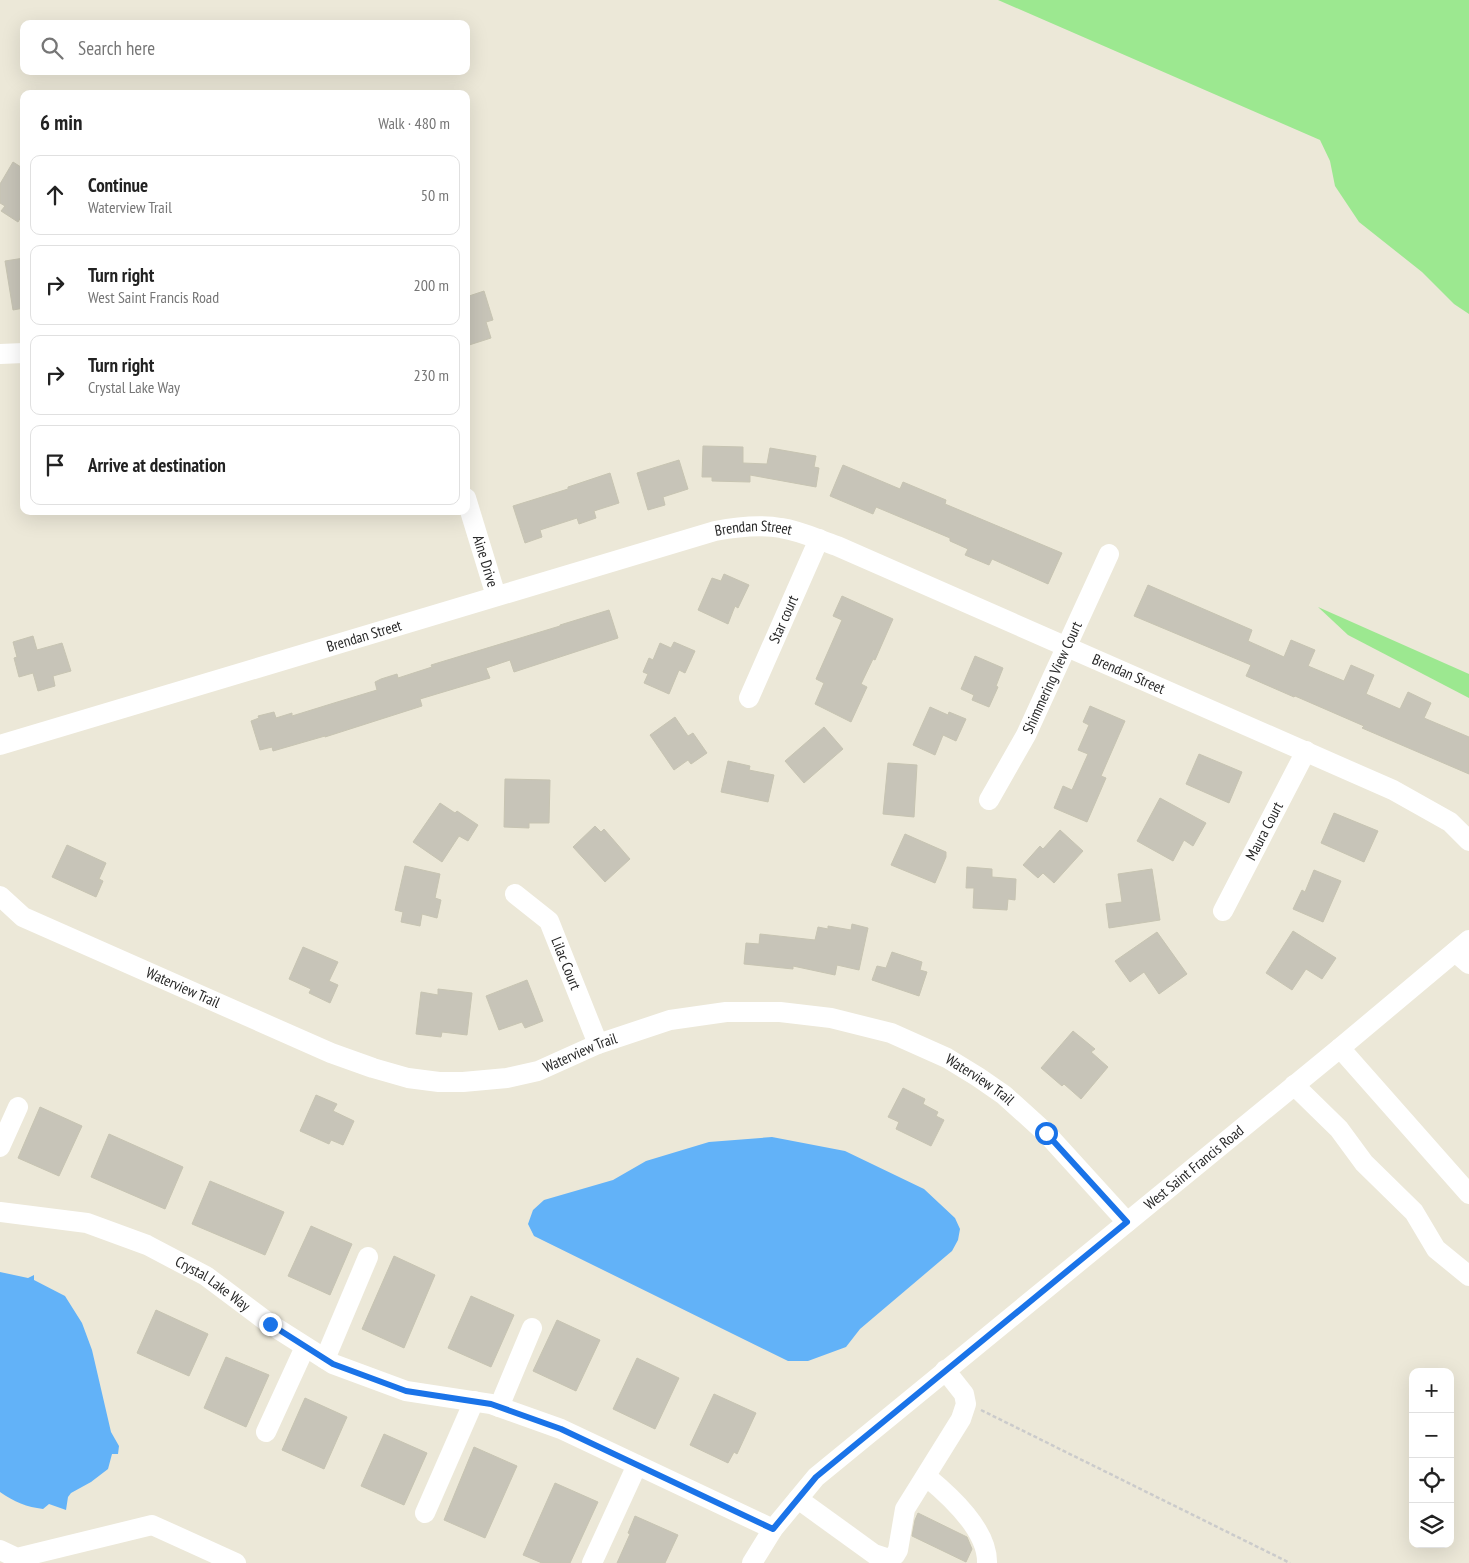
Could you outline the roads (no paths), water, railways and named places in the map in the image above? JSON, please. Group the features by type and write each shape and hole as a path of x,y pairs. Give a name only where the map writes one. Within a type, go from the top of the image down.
{"street":[{"path":"0,354 20,354"},
{"name":"Aine Drive","path":"470,511 496,596"},
{"name":"Brendan Street","path":"0,746 715,531 759,526 781,528 818,539 1393,790 1450,822 1469,841"},
{"name":"Star court","path":"749,698 818,539"},
{"name":"Shimmering View Court","path":"989,800 1026,735 1109,554"},
{"name":"Maura Court","path":"1223,911 1306,752"},
{"name":"Lilac Court","path":"515,894 549,921 598,1044"},
{"name":"Waterview Trail","path":"0,896 23,917 331,1053 408,1078 439,1082 507,1078 538,1071 598,1044 670,1020 726,1012 780,1012 831,1018 892,1033 947,1058 1004,1095 1046,1133 1127,1222"},
{"name":"West Saint Francis Road","path":"752,1563 773,1529 816,1477 1294,1085 1464,952"},
{"path":"1340,1048 1469,1194"},
{"path":"1294,1085 1339,1128 1364,1162 1414,1212 1436,1249 1469,1276"},
{"path":"0,1148 18,1107"},
{"name":"Crystal Lake Way","path":"0,1212 87,1224 147,1245 206,1276 270,1324 333,1364 406,1391 474,1401 499,1407 561,1429 773,1529"},
{"path":"325,1359 368,1257"},
{"path":"499,1407 532,1328"},
{"path":"266,1432 305,1347"},
{"path":"798,1498 874,1554 889,1559 895,1555 898,1550 905,1509 927,1477 961,1419 966,1404 964,1394 945,1370"},
{"path":"425,1513 474,1401"},
{"path":"592,1563 637,1465"},
{"path":"927,1477 951,1496 980,1536 987,1556 987,1563"},
{"path":"0,1550 17,1558 152,1525 236,1563"}],"water":[{"path":"772,1137 845,1151 924,1189 955,1218 960,1229 958,1240 952,1251 860,1329 846,1347 808,1361 788,1361 534,1236 528,1224 533,1210 544,1200 613,1180 646,1161 709,1142"},
{"path":"0,1272 28,1278 34,1275 34,1280 65,1296 82,1323 92,1350 111,1432 119,1446 118,1454 112,1454 108,1469 91,1482 71,1493 68,1497 66,1510 49,1504 43,1509 21,1504 0,1492"}]}
